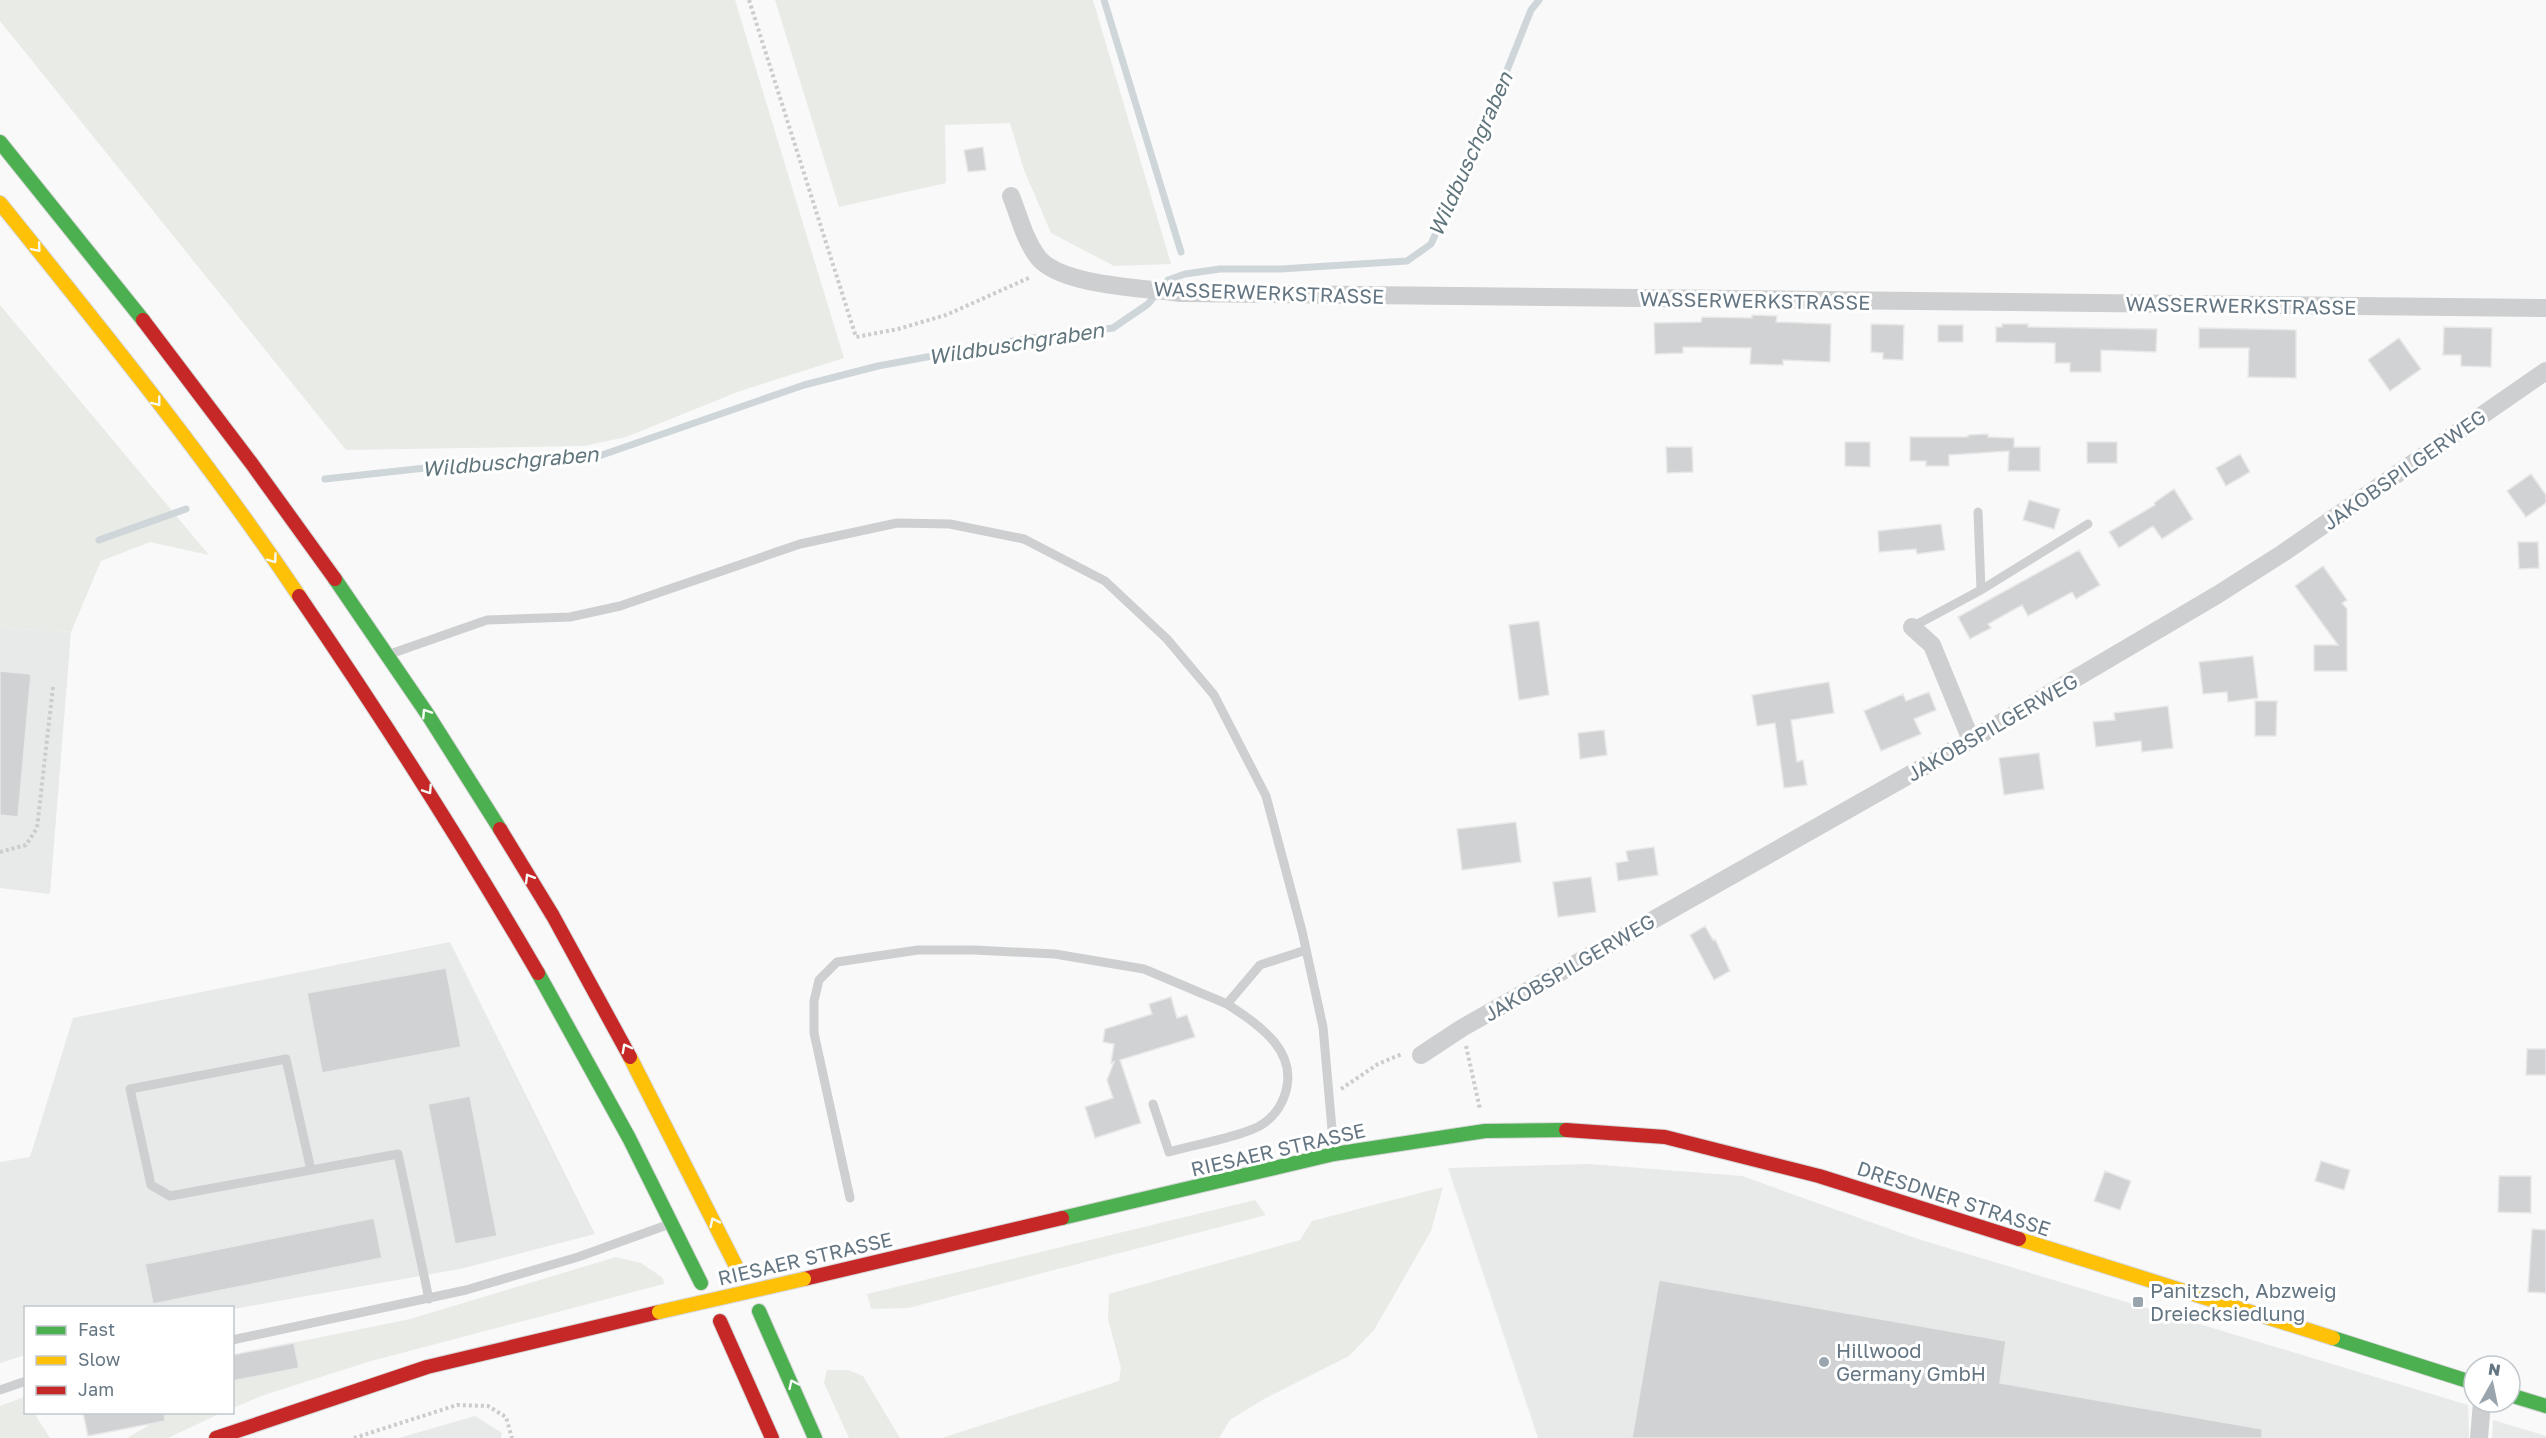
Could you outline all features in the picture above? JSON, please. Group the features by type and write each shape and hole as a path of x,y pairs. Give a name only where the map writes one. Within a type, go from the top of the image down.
{"main road":[{"path":"0,142 73,229 205,398 319,554 485,803 598,996 658,1108 740,1274"},
{"path":"0,203 43,254 223,489 372,702 497,902 558,1006 627,1132 701,1283"},
{"name":"DRESDNER STRASSE","path":"1408,1141 1485,1131 1580,1130 1665,1137 1819,1176 2462,1379"},
{"name":"RIESAER STRASSE","path":"216,1438 427,1367 1334,1154 1408,1141"},
{"path":"759,1311 815,1438"},
{"path":"720,1321 772,1438"},
{"path":"2522,1399 2546,1406"}],"street":[{"name":"WASSERWERKSTRASSE","path":"1011,196 1028,242 1038,258 1052,270 1078,280 1181,293 2546,309"},
{"name":"JAKOBSPILGERWEG","path":"1421,1055 1462,1028 1971,740 2217,595 2274,559 2546,371"},
{"path":"1912,627 1932,645 1971,740"},
{"path":"2479,1438 2481,1414"}],"lane":[{"path":"1978,512 1981,590"},
{"path":"388,655 487,620 570,617 620,606 800,544 897,523 950,524 1024,539 1105,581 1167,639 1214,695 1266,796 1306,950 1323,1027 1334,1154"},
{"path":"1912,627 1981,590 2088,524"},
{"path":"850,1198 814,1033 814,1001 819,980 837,962 918,950 974,950 1055,954 1144,969 1227,1004 1263,1028 1280,1049 1288,1073 1287,1091 1282,1104 1272,1117 1255,1129 1168,1152 1153,1104"},
{"path":"1227,1004 1260,965 1306,950"},
{"path":"311,1170 286,1059 130,1089 151,1185 170,1196 398,1154 429,1299"},
{"path":"234,1340 429,1299 578,1257 673,1223"},
{"path":"0,1390 24,1382"}],"path":[{"path":"749,0 856,337 898,329 946,315 1022,279 1052,270"},
{"path":"0,852 26,845 37,828 53,687"},
{"path":"1462,1028 1485,1131"},
{"path":"1329,1094 1377,1064 1399,1054 1421,1055"},
{"path":"354,1438 457,1405 488,1406 506,1417 512,1438"}],"shaded area":[{"path":"0,0 735,0 844,358 740,391 626,437 584,446 346,450 0,21"},
{"path":"775,0 1093,0 1171,264 1114,266 1051,233 1024,170 1010,123 945,125 946,183 839,207"},
{"path":"0,305 209,555 150,542 101,561 71,632 0,628"},
{"path":"0,628 71,632 50,894 0,888"},
{"path":"450,942 595,1234 460,1269 234,1309 234,1306 24,1306 24,1355 0,1363 0,1162 30,1157 73,1018"},
{"name":"Hillwood Germany GmbH","path":"1589,1164 1742,1176 1918,1239 2462,1403 2462,1414 2468,1414 2469,1438 1538,1438 1448,1168"},
{"path":"1443,1187 1431,1231 1374,1330 1349,1356 1264,1399 1230,1420 1219,1438 942,1438 1119,1381 1121,1368 1108,1319 1109,1294 1300,1240 1312,1221"},
{"path":"1255,1200 1266,1215 908,1308 871,1309 867,1294"},
{"path":"616,1257 641,1263 663,1278 664,1284 371,1361 264,1395 234,1408 234,1355 410,1319"},
{"path":"827,1370 848,1370 863,1376 900,1438 849,1438 824,1383"},
{"path":"24,1397 24,1414 35,1414 50,1438 0,1438 0,1406"},
{"path":"159,1414 219,1414 168,1438 127,1438 160,1419"},
{"path":"475,1416 502,1433 501,1438 399,1438"},
{"path":"2493,1420 2546,1436 2546,1438 2492,1438"}],"building":[{"path":"983,147 986,170 968,172 964,150"},
{"path":"1752,315 1777,316 1776,322 1831,324 1830,362 1783,360 1783,365 1750,364 1751,348 1683,347 1683,353 1655,354 1654,323 1701,322 1702,317 1752,318"},
{"path":"1871,324 1904,325 1903,360 1883,359 1883,353 1871,352"},
{"path":"2002,324 2028,324 2028,327 2157,329 2156,352 2101,350 2101,372 2070,372 2070,363 2055,363 2055,343 1996,342 1996,327 2002,327"},
{"path":"1938,325 1963,325 1963,342 1938,342"},
{"path":"2444,327 2492,328 2491,367 2461,366 2461,355 2443,355"},
{"path":"2199,328 2296,330 2296,378 2248,377 2249,348 2199,348"},
{"path":"2399,338 2421,369 2390,391 2368,360"},
{"path":"1988,434 1988,437 2014,438 2014,447 2040,447 2040,471 2008,471 2009,451 1949,455 1949,466 1926,466 1926,461 1910,461 1910,437 1968,437 1968,435"},
{"path":"1845,442 1870,442 1870,467 1845,466"},
{"path":"2087,442 2117,442 2117,463 2087,463"},
{"path":"1666,447 1692,447 1693,472 1667,473"},
{"path":"2240,454 2250,472 2226,486 2216,468"},
{"path":"2531,474 2546,495 2546,503 2526,517 2507,491"},
{"path":"2174,489 2193,519 2162,539 2153,526 2119,548 2109,532 2155,505 2154,503"},
{"path":"2029,500 2060,509 2054,529 2023,520"},
{"path":"1941,524 1945,550 1917,554 1916,549 1879,552 1878,531"},
{"path":"2518,542 2538,542 2539,568 2519,569"},
{"path":"2079,550 2100,585 2076,599 2072,592 2028,616 2022,605 1988,624 1991,628 1970,639 1958,617"},
{"path":"2323,566 2347,600 2342,603 2347,609 2347,671 2314,671 2314,645 2338,645 2295,586"},
{"path":"1539,621 1549,695 1519,700 1509,625"},
{"path":"2253,656 2258,698 2228,702 2227,692 2203,694 2199,662"},
{"path":"0,671 31,674 18,817 0,815"},
{"path":"1829,682 1834,713 1791,720 1797,762 1803,760 1807,785 1784,788 1775,723 1757,726 1752,695"},
{"path":"1929,692 1936,710 1914,719 1921,734 1881,751 1864,711 1903,694 1906,701"},
{"path":"2255,701 2277,701 2276,736 2255,736"},
{"path":"2168,706 2173,748 2142,752 2141,741 2096,747 2093,722 2115,720 2114,713"},
{"path":"1604,730 1607,755 1580,759 1578,733"},
{"path":"2039,753 2044,789 2004,795 1999,758"},
{"path":"1516,822 1521,862 1462,870 1457,829"},
{"path":"1654,847 1658,875 1618,881 1616,863 1628,861 1626,851"},
{"path":"1591,877 1596,912 1558,917 1553,882"},
{"path":"1705,926 1713,940 1715,939 1730,971 1714,980 1690,935"},
{"path":"446,968 461,1047 322,1073 307,993"},
{"path":"1171,997 1177,1018 1187,1015 1195,1037 1120,1060 1141,1123 1095,1138 1085,1107 1113,1098 1107,1080 1114,1062 1111,1063 1114,1044 1103,1042 1105,1029 1152,1014 1149,1004"},
{"path":"2527,1049 2546,1049 2546,1075 2526,1075"},
{"path":"470,1096 497,1236 455,1244 428,1104"},
{"path":"2321,1161 2350,1170 2344,1190 2315,1181"},
{"path":"2105,1171 2131,1181 2120,1210 2094,1201"},
{"path":"2499,1176 2531,1176 2531,1213 2498,1212"},
{"path":"374,1218 382,1258 153,1304 145,1264"},
{"path":"2532,1229 2546,1230 2546,1293 2528,1292"},
{"name":"Hillwood Germany GmbH","path":"1659,1280 2006,1341 2000,1383 2262,1429 2262,1438 1632,1438"},
{"path":"294,1343 299,1368 234,1381 234,1355"},
{"path":"83,1414 164,1414 165,1421 88,1436"}],"waterway":[{"path":"1104,0 1181,252"},
{"name":"Wildbuschgraben","path":"325,479 489,461 599,456 804,385 878,366 1024,339 1113,328 1148,304 1168,280 1185,274 1220,269 1281,269 1407,261 1431,244 1494,103 1531,10 1539,0"},
{"name":"Wildbuschgraben","path":"99,540 186,509"}],"traffic: fast":[{"path":"0,142 143,320"},
{"path":"335,579 428,715 500,829"},
{"path":"538,973 629,1138 701,1283"},
{"path":"1062,1218 1334,1154 1485,1131 1566,1130"},
{"path":"759,1311 815,1438"},
{"path":"2333,1338 2462,1379"},
{"path":"2522,1399 2546,1406"}],"traffic: slow":[{"path":"0,203 116,347 191,445 299,596"},
{"path":"630,1057 740,1274"},
{"path":"2019,1239 2333,1338"},
{"path":"659,1312 804,1279"}],"traffic: jam":[{"path":"143,320 252,464 335,579"},
{"path":"299,596 422,782 538,973"},
{"path":"500,829 553,916 630,1057"},
{"path":"1566,1130 1665,1137 1819,1176 2019,1239"},
{"path":"804,1279 1062,1218"},
{"path":"216,1438 427,1367 659,1312"},
{"path":"720,1321 772,1438"}],"place":[{"name":"Panitzsch, Abzweig Dreiecksiedlung","path":"2138,1302"},
{"name":"Hillwood Germany GmbH","path":"1824,1362"}]}
